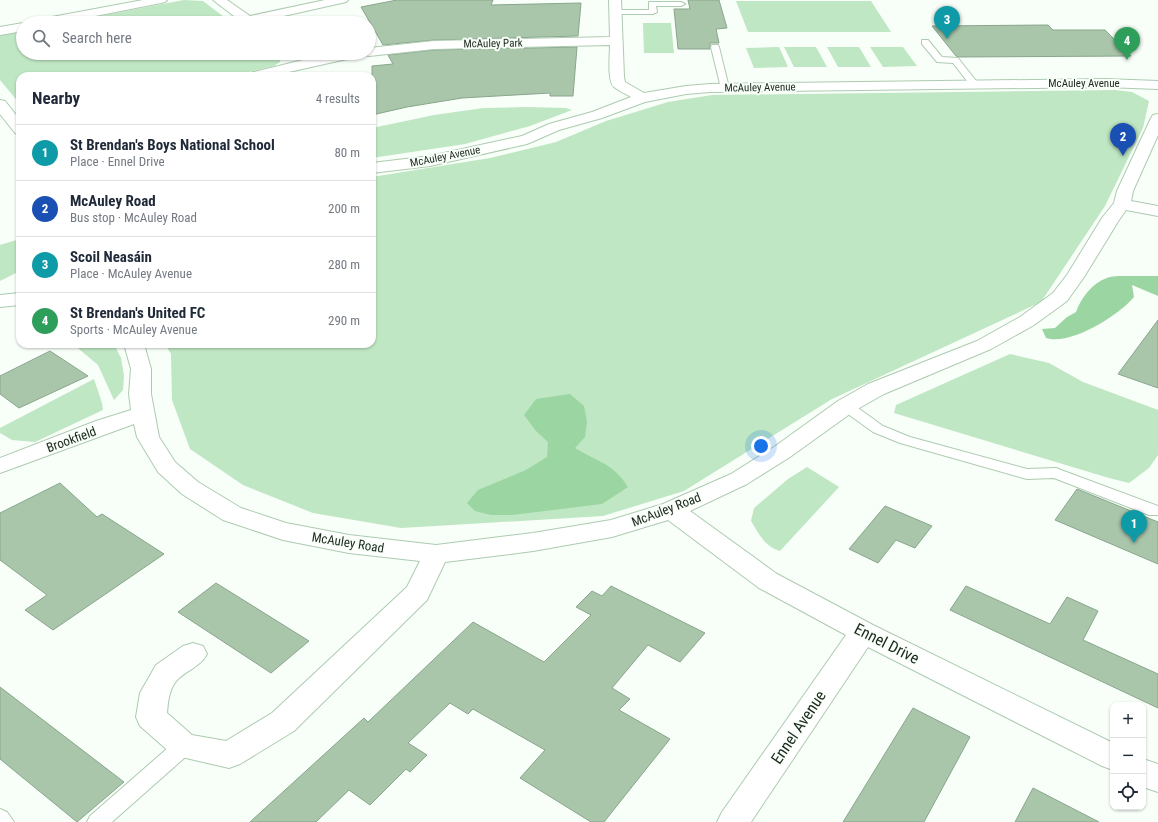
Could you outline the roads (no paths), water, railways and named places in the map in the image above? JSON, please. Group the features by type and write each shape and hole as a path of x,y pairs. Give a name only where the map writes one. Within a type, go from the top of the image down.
{"street":[{"path":"78,16 161,0"},
{"path":"219,0 243,16"},
{"path":"272,16 342,0"},
{"path":"616,6 617,77 619,84 642,98"},
{"path":"0,31 16,28"},
{"name":"McAuley Park","path":"376,51 434,44 617,41"},
{"path":"303,60 307,63"},
{"path":"270,72 323,60"},
{"name":"McAuley Avenue","path":"376,168 430,161 527,139 554,127 596,115 642,98 686,90 974,84 1106,83 1158,85"},
{"path":"0,104 16,125"},
{"name":"McAuley Road","path":"135,348 141,369 140,394 148,437 166,468 190,488 232,514 283,531 349,544 436,554 533,542 612,528 672,510 739,479 782,452 846,406 876,389 984,345 1027,321 1060,297 1075,277 1111,218 1122,204 1124,192 1158,118"},
{"path":"1122,204 1158,211"},
{"path":"0,301 16,299"},
{"name":"Brookfield","path":"0,466 104,426 143,414"},
{"name":"Ennel Drive","path":"672,510 768,581 863,632 1110,756"},
{"path":"192,654 166,673 155,693 151,717 184,746 229,755 282,722 418,593 436,554"},
{"name":"Ennel Avenue","path":"733,822 863,632"},
{"path":"1146,773 1158,779"}],"lane":[{"path":"616,6 653,12 652,4 681,4"},
{"path":"924,42 940,60 955,60 974,84"},
{"path":"715,47 725,88"},
{"path":"846,406 878,429 905,440 1027,474 1056,473 1155,511"},
{"path":"97,822 184,746"},
{"path":"0,818 4,822"}],"place":[{"name":"Scoil Neasáin","path":"947,39"},
{"name":"St Brendan's United FC","path":"1127,60"},
{"name":"McAuley Road","path":"1123,156"},
{"name":"St Brendan's Boys National School","path":"1134,543"}]}
